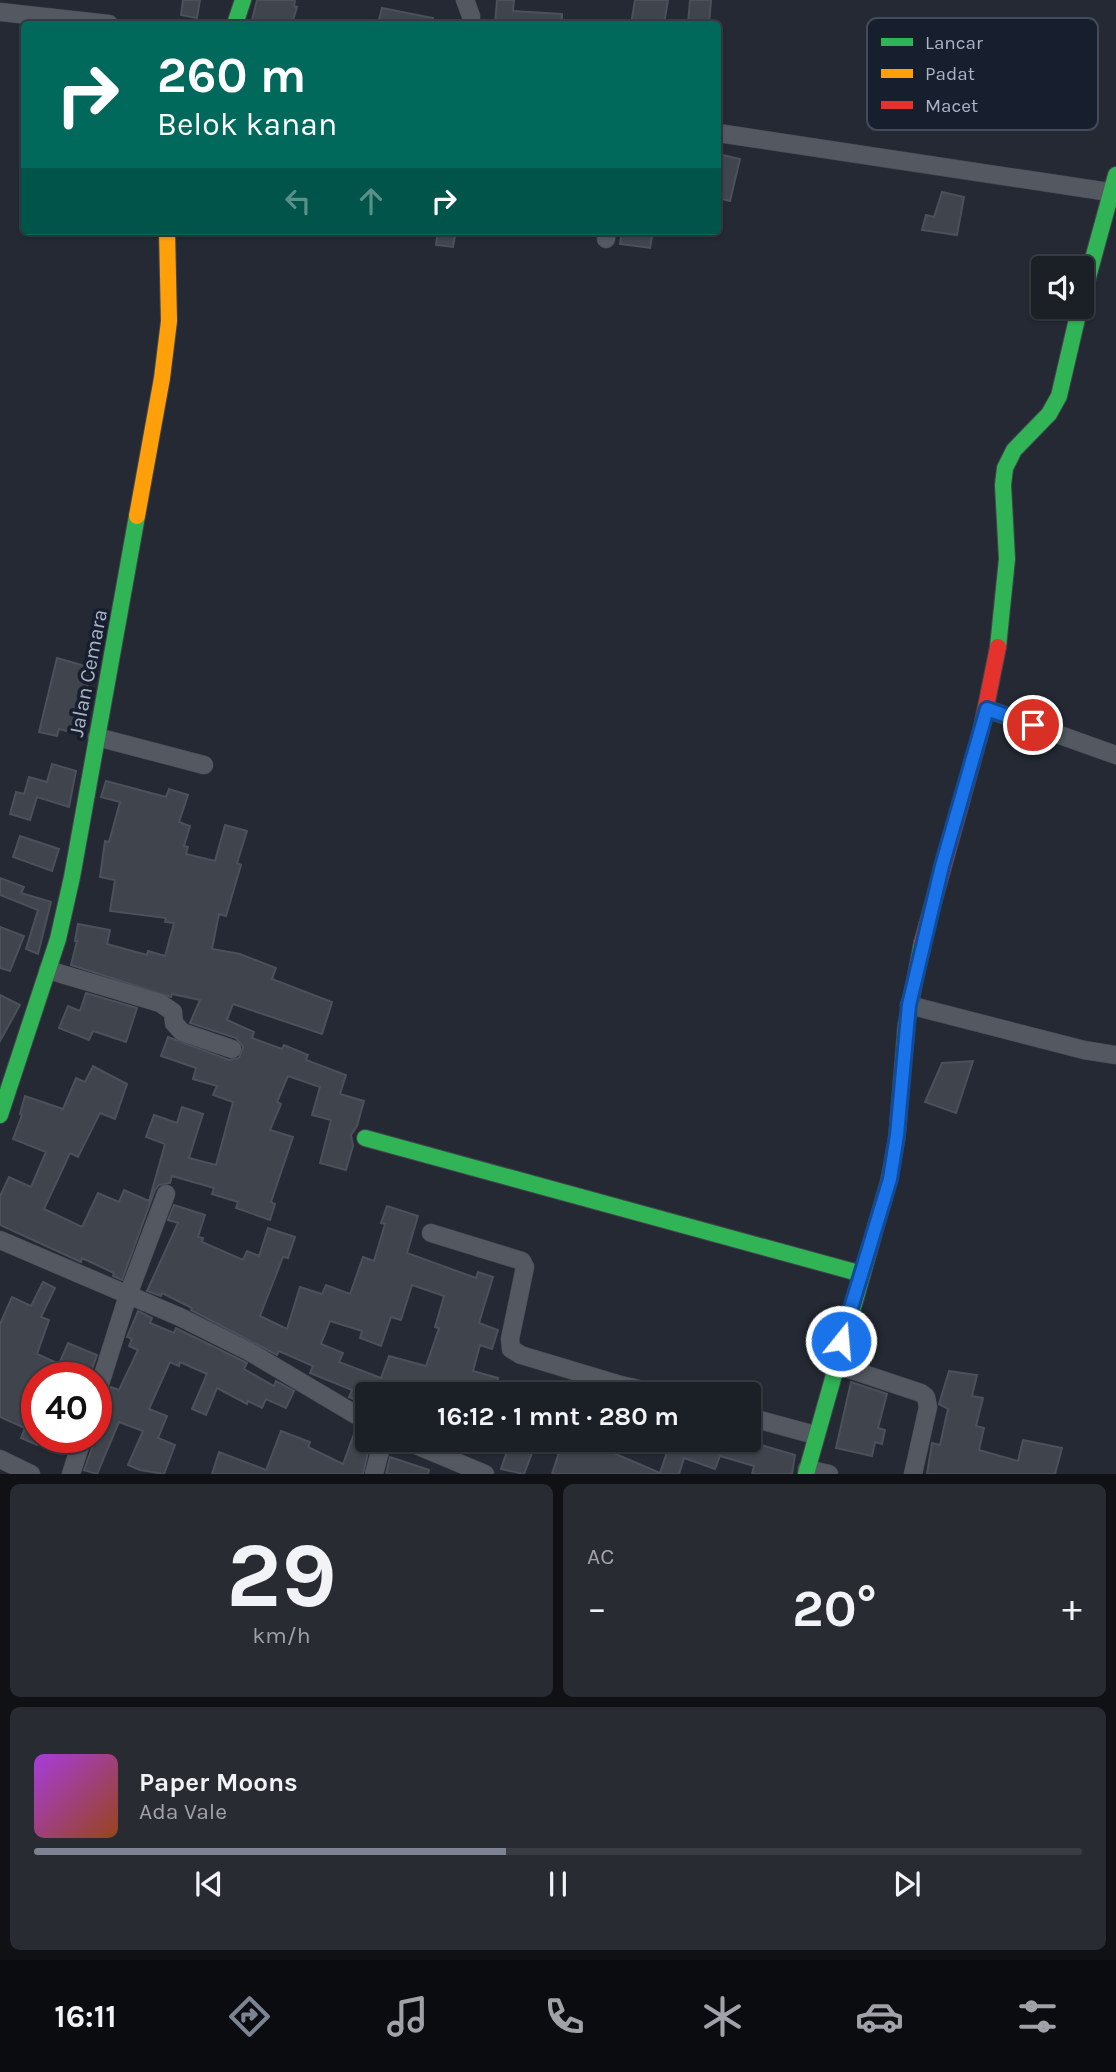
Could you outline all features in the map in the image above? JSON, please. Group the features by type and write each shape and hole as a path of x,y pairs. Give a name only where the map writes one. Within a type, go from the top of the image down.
{"street":[{"path":"236,21 243,0"},
{"path":"465,0 471,21"},
{"path":"6,8 90,21"},
{"path":"721,133 1111,196 1094,256"},
{"name":"Jalan Cemara","path":"0,1115 48,970 72,877 162,378 169,321 167,235"},
{"path":"829,1474 807,1471 834,1364 890,1179 909,1005 942,866 987,709 1003,633 1008,578 1008,527 1003,484 1005,467 1014,450 1052,410 1061,392 1077,319"},
{"path":"987,709 1116,755"},
{"path":"97,737 204,765"},
{"path":"48,970 160,1003 173,1012 174,1023 183,1032 232,1049"},
{"path":"909,1005 1084,1050 1116,1055"},
{"path":"365,1138 862,1274"},
{"path":"107,1362 128,1295 166,1194"},
{"path":"431,1233 522,1261 525,1267 510,1339 511,1349 521,1355 611,1382"},
{"path":"0,1240 128,1295 250,1352 355,1414"},
{"path":"834,1364 926,1397 928,1406 913,1474"},
{"path":"761,1420 815,1435"},
{"path":"374,1474 380,1452"},
{"path":"433,1452 485,1474"},
{"path":"71,1474 78,1453"},
{"path":"0,1459 32,1474"}],"building":[{"path":"183,0 200,0 197,18 181,15"},
{"path":"257,0 295,0 294,6 297,7 293,21 252,21"},
{"path":"497,0 514,0 513,11 562,14 562,21 495,21"},
{"path":"635,0 668,0 664,21 632,21"},
{"path":"690,0 711,0 709,21 688,21"},
{"path":"382,8 433,18 433,21 379,21"},
{"path":"721,155 740,159 730,201 721,199"},
{"path":"942,192 964,197 957,235 922,230 926,215 934,217"},
{"path":"437,235 455,235 453,247 436,245"},
{"path":"621,235 652,235 650,248 620,244"},
{"path":"57,658 92,668 80,714 86,715 83,735 59,729 57,736 39,732"},
{"path":"52,764 76,771 69,807 37,797 30,820 10,814 16,792 24,794 29,777 47,782"},
{"path":"106,781 166,797 169,789 188,795 179,822 190,826 184,846 188,847 186,854 215,861 225,825 247,831 237,863 241,865 226,916 219,914 212,949 240,954 276,968 272,979 332,1002 322,1034 233,1004 227,1020 254,1032 252,1038 282,1049 284,1045 308,1055 306,1060 346,1075 340,1094 364,1101 357,1126 351,1135 353,1146 346,1170 320,1163 331,1120 312,1115 320,1087 288,1076 277,1102 281,1104 270,1130 293,1137 271,1202 275,1204 270,1220 236,1208 238,1202 212,1194 214,1188 172,1176 170,1183 159,1185 155,1190 122,1280 113,1276 114,1273 82,1258 81,1262 0,1225 0,1196 9,1177 31,1187 46,1152 13,1139 22,1115 20,1114 25,1096 63,1109 76,1078 85,1082 93,1066 127,1084 115,1119 100,1113 78,1157 70,1153 44,1209 82,1227 98,1193 119,1202 124,1190 149,1201 165,1144 146,1137 154,1115 177,1123 182,1107 203,1114 189,1158 216,1165 233,1102 213,1095 217,1086 193,1079 196,1068 161,1056 168,1037 229,1060 239,1058 243,1047 236,1038 190,1023 200,1000 172,994 171,997 71,965 78,924 110,930 107,944 147,955 148,951 165,956 174,923 165,922 166,918 110,911 115,880 100,877 105,841 109,842 120,802 101,797"},
{"path":"20,836 59,849 52,871 13,857"},
{"path":"0,878 24,887 21,893 51,902 38,954 26,949 38,910 0,895"},
{"path":"0,927 24,936 10,971 0,968"},
{"path":"86,993 137,1008 126,1042 93,1031 89,1040 59,1028 68,1006 80,1011"},
{"path":"0,995 20,1005 0,1041"},
{"path":"973,1061 956,1113 925,1102 942,1063"},
{"path":"174,1205 205,1215 198,1237 203,1238 202,1242 243,1260 247,1251 259,1256 268,1228 295,1237 288,1258 283,1257 260,1316 287,1329 300,1287 322,1294 326,1285 350,1294 363,1257 374,1261 385,1224 381,1223 387,1206 418,1216 407,1253 476,1278 478,1272 493,1277 479,1323 498,1330 492,1349 480,1345 473,1371 498,1378 497,1382 355,1382 355,1400 349,1397 352,1390 310,1373 313,1366 279,1351 277,1355 162,1293 161,1296 147,1291 178,1223 168,1220","holes":["412,1285 444,1296 435,1327 439,1328 426,1366 389,1356 381,1378 339,1362 343,1353 321,1344 330,1321 362,1331 360,1338 381,1346 391,1317 401,1320"]},
{"path":"43,1282 55,1288 41,1317 49,1320 37,1354 55,1362 21,1362 21,1426 0,1417 0,1324 12,1297 31,1306"},
{"path":"138,1311 152,1318 150,1323 174,1333 176,1328 247,1363 244,1369 274,1386 276,1381 294,1391 286,1408 266,1399 262,1408 248,1401 247,1404 217,1388 206,1415 192,1409 207,1374 180,1362 179,1366 170,1362 149,1409 167,1416 158,1438 175,1445 164,1474 140,1470 128,1465 143,1431 119,1422 112,1439 112,1387 119,1390 138,1350 129,1346 132,1339 127,1337"},
{"path":"68,1343 97,1355 94,1362 60,1362"},
{"path":"949,1371 977,1375 972,1396 983,1398 976,1426 984,1428 979,1450 1018,1461 1023,1440 1062,1448 1055,1474 927,1474 932,1443 940,1445 948,1409 939,1404"},
{"path":"851,1382 887,1394 878,1428 885,1430 882,1444 875,1442 872,1456 836,1448"},
{"path":"281,1431 310,1442 308,1447 343,1464 354,1434 355,1452 368,1452 363,1474 212,1474 219,1452 266,1470"},
{"path":"761,1445 795,1455 792,1474 752,1474 754,1466 720,1456 715,1469 684,1458 679,1474 552,1474 559,1452 611,1452 660,1473 667,1452 761,1452"},
{"path":"507,1452 532,1452 524,1474 501,1469"},
{"path":"90,1453 106,1453 97,1474 84,1470"},
{"path":"390,1457 429,1470 428,1474 386,1474"}],"traffic: fast":[{"path":"236,21 243,0"},
{"path":"1094,256 1116,175"},
{"path":"998,647 1007,559 1003,485 1005,468 1014,450 1049,414 1059,396 1077,319"},
{"path":"0,1115 58,939 72,877 137,516"},
{"path":"806,1474 889,1180 897,1137 906,1026 922,943"},
{"path":"365,1138 862,1274"}],"traffic: slow":[{"path":"137,516 162,378 169,321 167,235"}],"traffic: jam":[{"path":"922,943 981,731 998,647"}],"route":[{"path":"841,1341 890,1179 897,1135 909,1005 942,866 987,709 1033,725"}]}
